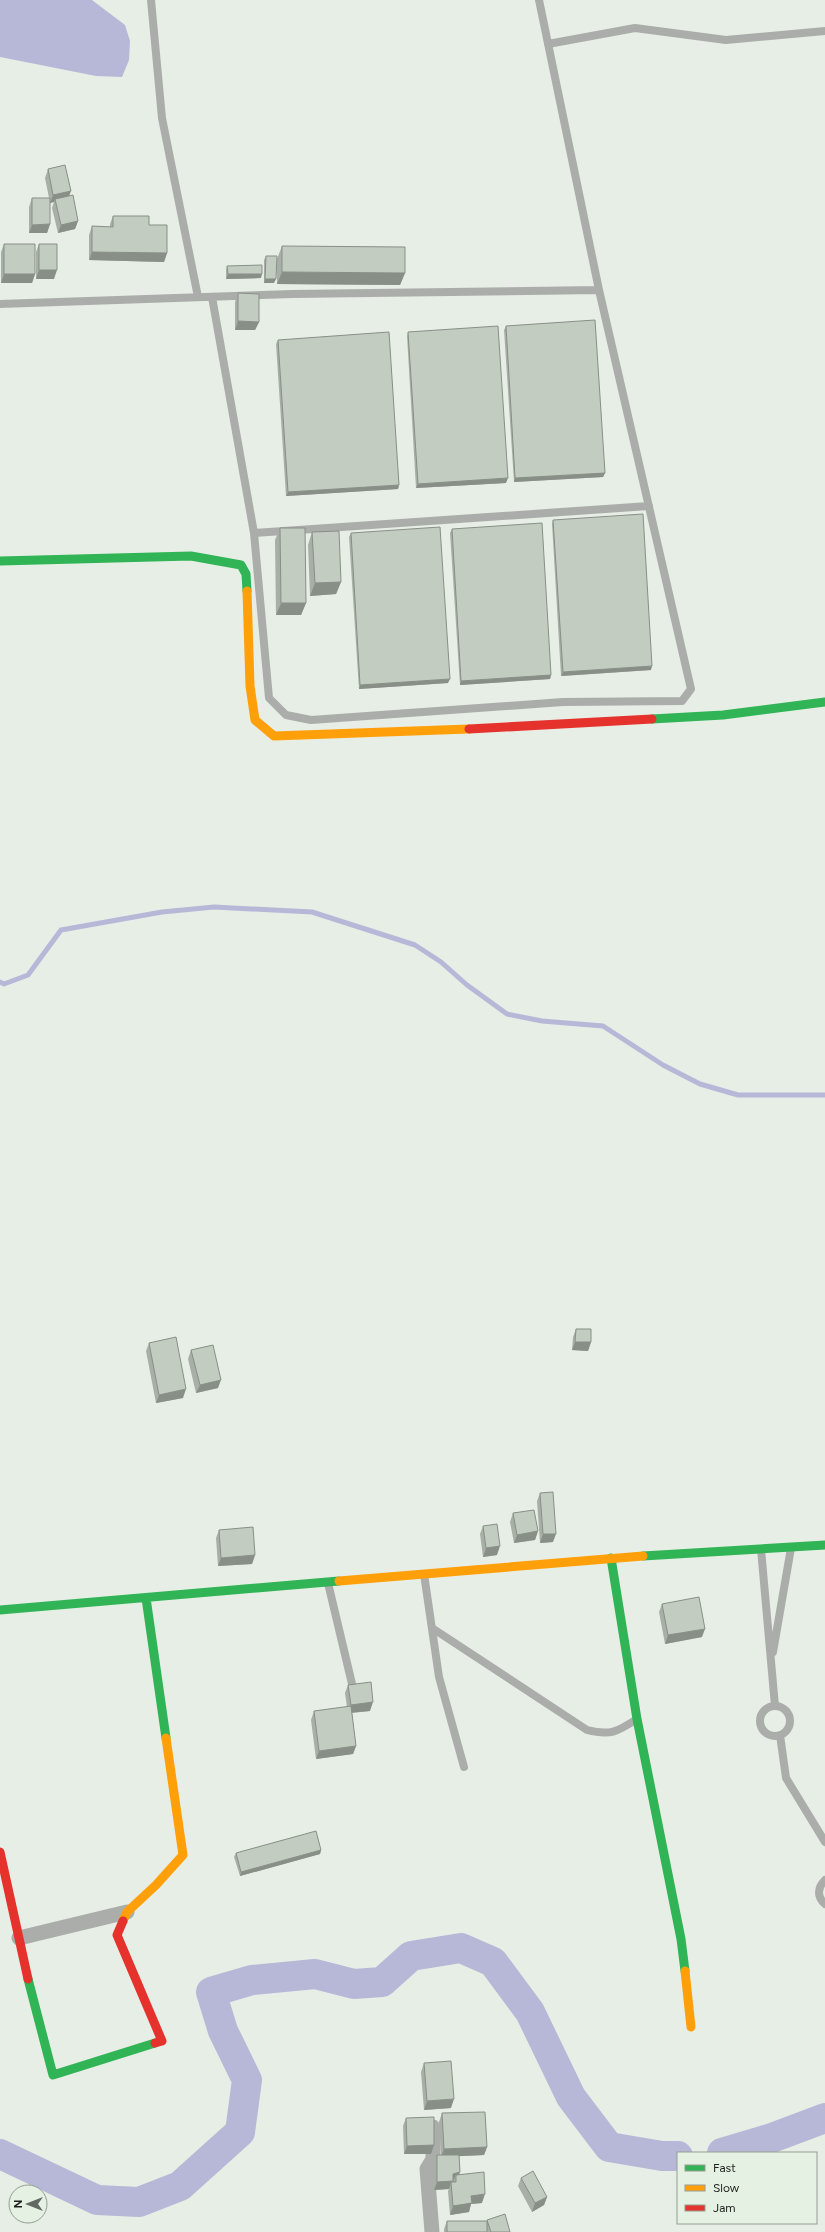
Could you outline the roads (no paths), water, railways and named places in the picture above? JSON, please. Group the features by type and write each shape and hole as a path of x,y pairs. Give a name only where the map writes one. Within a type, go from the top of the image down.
{"street":[{"path":"0,561 191,556 241,565 246,574 250,686 255,720 274,736 460,729 715,716 825,702"},
{"path":"0,1610 612,1558 825,1546"},
{"path":"612,1558 637,1718 681,1939 691,2027"},
{"path":"0,1852 24,1965 53,2075 162,2041 117,1935 127,1912 156,1885 183,1855 146,1598"},
{"path":"19,1938 127,1912"},
{"path":"432,2232 427,2168 433,2159 433,2120"}],"lane":[{"path":"151,0 162,118 198,297"},
{"path":"212,297 254,533 269,698 286,715 311,720 563,702 682,702 691,689 599,290 539,0"},
{"path":"548,44 635,28 726,40 825,31"},
{"path":"0,304 198,297 599,290"},
{"path":"254,533 649,506"},
{"path":"771,1663 791,1547"},
{"path":"761,1549 775,1706"},
{"path":"424,1574 439,1677 464,1767"},
{"path":"328,1583 353,1688"},
{"path":"432,1628 587,1730 604,1734 619,1730 637,1718"},
{"path":"775,1706 784,1710 789,1718 788,1728 780,1735 771,1735 761,1726 761,1716 766,1709 775,1706"},
{"path":"780,1735 786,1778 825,1842"},
{"path":"825,1880 819,1887 819,1892 825,1904"}],"water":[{"path":"0,0 92,0 125,25 130,41 129,60 122,77 96,76 0,57"}],"waterway":[{"path":"0,982 4,984 28,975 61,930 162,912 214,907 312,912 415,945 441,962 467,985 507,1014 542,1021 603,1026 663,1065 700,1084 738,1095 825,1095"},
{"path":"0,2154 97,2200 139,2202 180,2186 240,2132 247,2080 223,2031 211,1992 252,1980 315,1974 354,1984 382,1982 411,1956 461,1948 493,1962 530,2012 571,2097 609,2147 662,2156 677,2156"},
{"path":"725,2152 769,2139 825,2118"}]}
